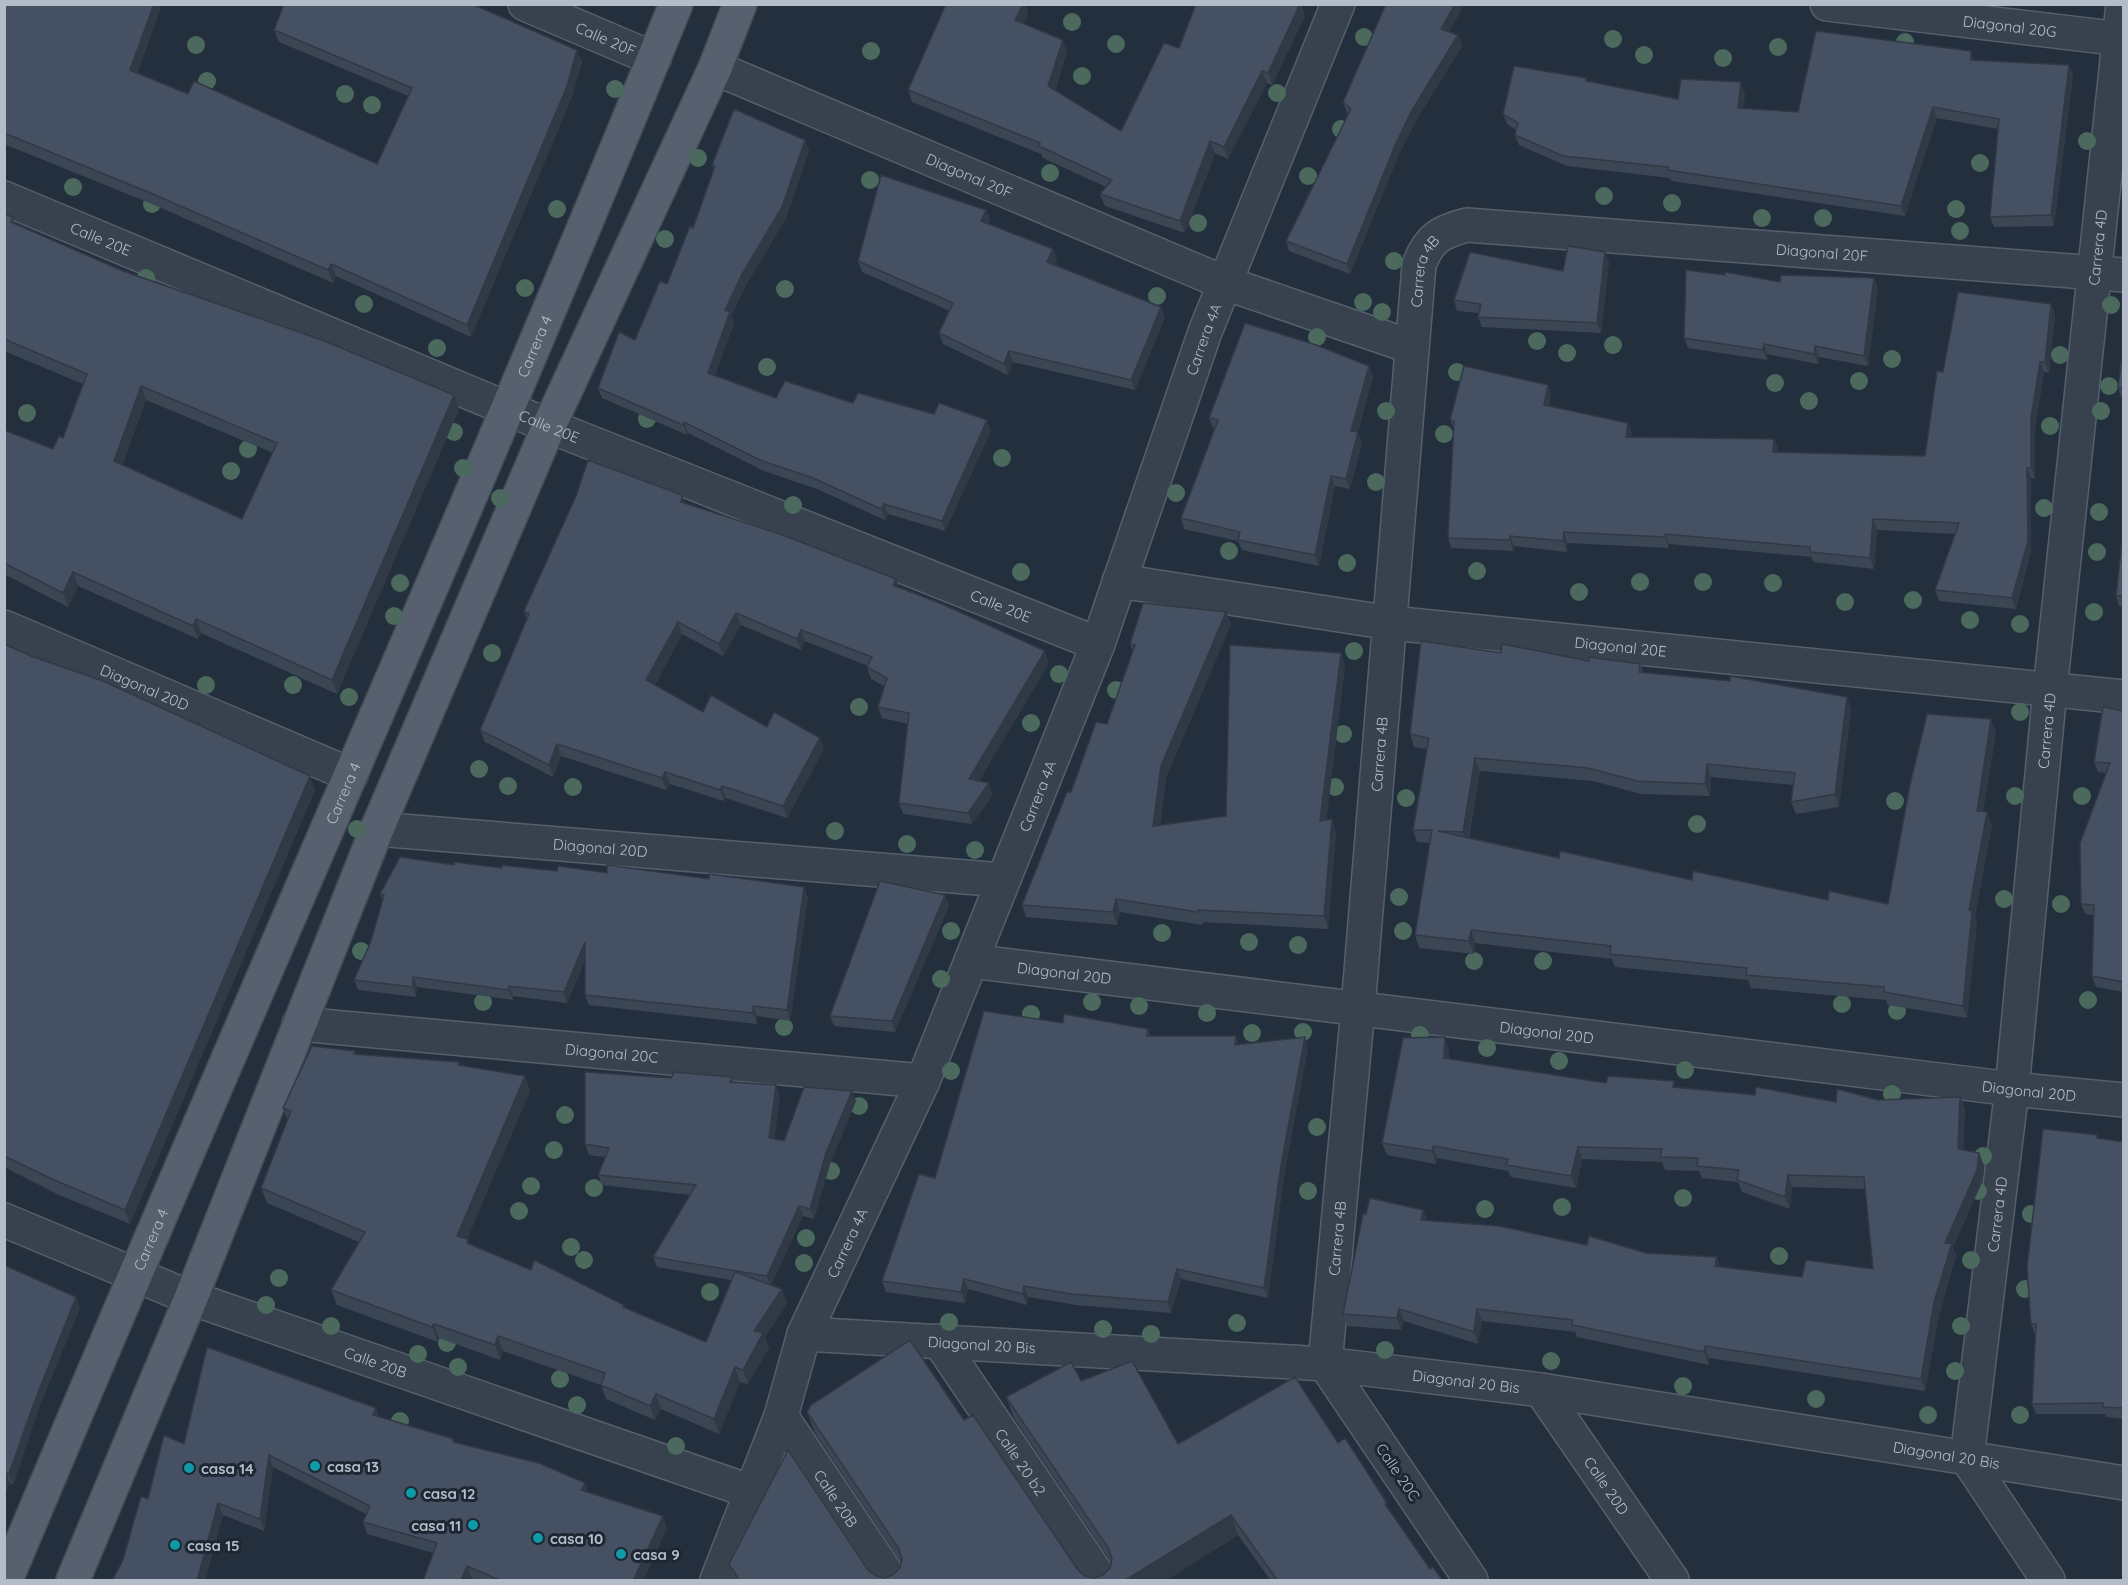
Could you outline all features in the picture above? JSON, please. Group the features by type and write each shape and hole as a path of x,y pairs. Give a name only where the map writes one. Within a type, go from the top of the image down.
{"main road":[{"name":"Carrera 4","path":"6,1581 134,1274 508,408 676,4"},
{"path":"73,1581 191,1298 377,829 549,426 714,68 740,4"}],"street":[{"name":"Calle 20F","path":"525,4 654,59"},
{"name":"Carrera 4A","path":"717,1581 781,1416 804,1334 923,1081 1098,644 1225,283 1338,4"},
{"name":"Diagonal 20G","path":"1827,4 2121,39"},
{"name":"Carrera 4D","path":"1967,1458 2012,1089 2050,690 2109,273 2123,4"},
{"name":"Diagonal 20F","path":"714,68 1225,283 1412,347"},
{"name":"Calle 20E","path":"4,198 549,426 1098,644"},
{"name":"Carrera 4B","path":"1325,1364 1391,623 1419,265 1425,248 1449,230 1467,225 1521,227"},
{"name":"Diagonal 20F","path":"1521,227 2109,273"},
{"name":"Diagonal 20E","path":"1119,580 1391,623 2124,697"},
{"name":"Diagonal 20D","path":"4,627 351,775"},
{"name":"Diagonal 20D","path":"377,829 1002,880"},
{"name":"Diagonal 20D","path":"971,961 2012,1089 2124,1100"},
{"name":"Diagonal 20C","path":"299,1024 923,1081"},
{"name":"Calle 20B","path":"4,1220 191,1298 752,1492"},
{"name":"Diagonal 20 Bis","path":"804,1334 1325,1364 1541,1390 2124,1483"},
{"name":"Calle 20 b2","path":"939,1341 1101,1581"},
{"name":"Calle 20C","path":"1325,1364 1471,1581"},
{"name":"Calle 20D","path":"1541,1390 1672,1581"},
{"name":"Calle 20B","path":"781,1416 891,1581"},
{"path":"1967,1458 2049,1581"}],"building":[{"path":"4,4 154,4 130,70 188,94 194,81 377,164 412,88 274,30 284,4 472,4 577,50 567,86 467,325 331,264 328,270 4,133"},
{"path":"946,4 1023,4 1015,20 1063,40 1048,86 1121,131 1164,43 1179,48 1196,4 1300,4 1268,73 1262,71 1224,147 1210,141 1180,221 1100,194 1112,180 1039,146 1040,143 908,90"},
{"path":"1386,4 1455,4 1441,29 1458,35 1412,110 1396,143 1347,264 1286,241 1351,109 1343,102"},
{"path":"1816,31 1971,51 1971,60 2069,65 2051,215 1990,217 1999,119 1933,107 1901,206 1668,170 1668,167 1563,156 1515,135 1518,123 1503,114 1514,66 1586,78 1586,81 1678,99 1681,79 1741,82 1738,108 1798,112"},
{"path":"734,109 805,140 782,207 742,274 725,310 730,312 708,373 776,398 785,381 853,403 858,393 934,414 939,403 987,420 942,521 884,504 881,509 813,478 760,460 684,422 683,425 598,388 619,332 635,340 660,281 667,284 690,226 693,228 715,166 712,165"},
{"path":"881,175 986,210 981,221 1053,249 1047,262 1161,307 1131,380 1009,351 1004,364 939,333 953,303 858,261"},
{"path":"4,214 13,217 11,222 123,271 322,340 454,395 332,680 196,619 193,626 73,572 63,593 4,563 4,430 53,449 59,436 63,438 87,374 4,339","holes":["141,386 277,443 242,519 114,461"]},
{"path":"1568,246 1605,252 1597,323 1478,317 1481,304 1454,300 1470,252 1563,271"},
{"path":"1686,270 1725,275 1725,272 1780,282 1781,275 1874,278 1864,356 1815,346 1814,354 1764,344 1763,350 1684,338"},
{"path":"1958,292 2051,304 2045,362 2040,362 2031,418 2031,468 2027,468 2028,541 2012,598 1935,590 1959,523 1873,519 1870,558 1810,552 1810,547 1665,534 1665,537 1564,532 1563,541 1510,536 1510,540 1448,538 1454,421 1450,420 1464,366 1548,385 1544,405 1628,423 1626,437 1774,439 1773,452 1925,456 1937,371 1943,372"},
{"path":"1245,323 1316,345 1369,366 1351,431 1358,432 1346,479 1331,476 1315,555 1238,540 1240,532 1181,518 1218,420 1209,418"},
{"path":"2124,340 2124,389 2118,388"},
{"path":"588,460 682,495 681,502 780,534 896,579 893,585 942,604 1045,651 969,779 989,783 968,813 899,803 909,713 878,707 887,678 867,667 872,657 801,630 797,639 736,613 719,644 678,622 646,680 703,712 711,695 767,727 774,712 820,738 783,806 722,786 720,790 665,772 662,778 557,744 549,765 480,730 529,614 524,611 576,496"},
{"path":"2124,524 2124,596 2116,596"},
{"path":"1143,603 1226,612 1161,766 1153,826 1226,816 1230,645 1341,653 1320,821 1332,819 1324,916 1198,910 1198,912 1116,899 1113,912 1022,905 1067,792 1071,792 1096,722 1107,724 1135,645 1130,644"},
{"path":"1421,641 1501,653 1502,644 1589,661 1589,657 1640,664 1639,672 1730,681 1730,676 1847,697 1835,794 1791,802 1795,773 1707,764 1705,784 1637,781 1588,768 1475,758 1463,832 1438,831 1559,858 1560,851 1692,880 1693,871 1828,900 1829,891 1888,904 1910,785 1927,714 1991,719 1977,811 1987,812 1969,910 1972,911 1963,1006 1884,992 1884,987 1746,975 1747,968 1610,954 1611,946 1471,930 1469,941 1415,935 1432,830 1413,830 1429,738 1410,734"},
{"path":"4,644 103,681 310,776 125,1210 4,1156"},
{"path":"2103,707 2124,711 2124,982 2092,976 2094,905 2081,904 2080,843 2110,763 2094,762"},
{"path":"400,857 454,865 454,862 557,871 558,866 607,873 607,865 709,879 709,874 804,887 787,1010 753,1006 753,1013 585,995 585,942 564,992 509,986 509,990 413,977 413,987 354,980 371,941 384,895 380,894"},
{"path":"880,881 945,895 892,1021 830,1016"},
{"path":"984,1011 1063,1023 1064,1014 1148,1029 1147,1036 1236,1036 1235,1045 1305,1037 1281,1165 1264,1288 1177,1269 1168,1302 1072,1294 1024,1286 1023,1294 964,1279 961,1292 882,1281 919,1174 935,1178"},
{"path":"1445,1037 1444,1058 1606,1083 1608,1076 1674,1081 1673,1087 1755,1095 1756,1087 1836,1102 1837,1089 1878,1100 1960,1097 1958,1149 1979,1153 1977,1170 1945,1243 1952,1243 1934,1302 1921,1379 1705,1346 1704,1352 1572,1325 1573,1320 1477,1309 1474,1332 1399,1309 1397,1318 1343,1314 1363,1214 1366,1214 1370,1198 1423,1210 1421,1220 1499,1226 1587,1245 1589,1236 1646,1253 1717,1257 1715,1266 1802,1277 1806,1260 1873,1269 1864,1177 1788,1175 1785,1197 1737,1180 1739,1170 1697,1166 1698,1158 1660,1157 1662,1149 1578,1147 1571,1176 1506,1165 1508,1159 1433,1146 1432,1151 1382,1143 1403,1038"},
{"path":"312,1046 355,1051 354,1054 459,1062 458,1065 525,1076 457,1236 468,1239 467,1243 531,1270 534,1260 624,1305 623,1307 706,1342 735,1272 782,1289 754,1331 763,1333 743,1370 735,1367 714,1419 656,1394 650,1406 601,1385 605,1373 498,1336 495,1345 434,1324 432,1327 331,1290 365,1232 261,1188 291,1111 283,1108"},
{"path":"585,1072 671,1078 674,1072 732,1077 730,1082 776,1085 769,1138 784,1141 804,1087 852,1091 826,1153 810,1209 799,1206 767,1276 653,1257 696,1185 598,1175 609,1148 585,1144"},
{"path":"2043,1129 2097,1135 2097,1138 2124,1142 2124,1408 2103,1407 2103,1403 2032,1404 2036,1324 2031,1324 2027,1267"},
{"path":"4,1265 76,1297 9,1474 6,1473 4,1476"},
{"path":"910,1340 964,1420 973,1415 1078,1570 1085,1576 1094,1578 1103,1575 1110,1568 1112,1559 1109,1549 1006,1397 1071,1362 1081,1381 1132,1361 1178,1444 1295,1377 1338,1443 1345,1438 1387,1503 1385,1504 1430,1569 1433,1567 1443,1581 1278,1581 1231,1515 1124,1581 740,1581 729,1564 788,1450 868,1570 876,1576 885,1578 900,1568 902,1559 899,1549 807,1412 811,1405"},
{"path":"207,1347 376,1408 373,1415 454,1439 453,1442 539,1463 585,1483 581,1490 663,1516 633,1581 502,1581 467,1566 461,1581 423,1581 437,1543 363,1522 370,1506 269,1455 260,1519 218,1503 197,1581 112,1581 123,1560 141,1496 148,1499 164,1435 184,1444"}],"place":[{"name":"casa 13","path":"315,1466"},
{"name":"casa 14","path":"189,1468"},
{"name":"casa 12","path":"411,1493"},
{"name":"casa 11","path":"473,1525"},
{"name":"casa 10","path":"538,1538"},
{"name":"casa 15","path":"175,1545"},
{"name":"casa 9","path":"621,1554"}]}
